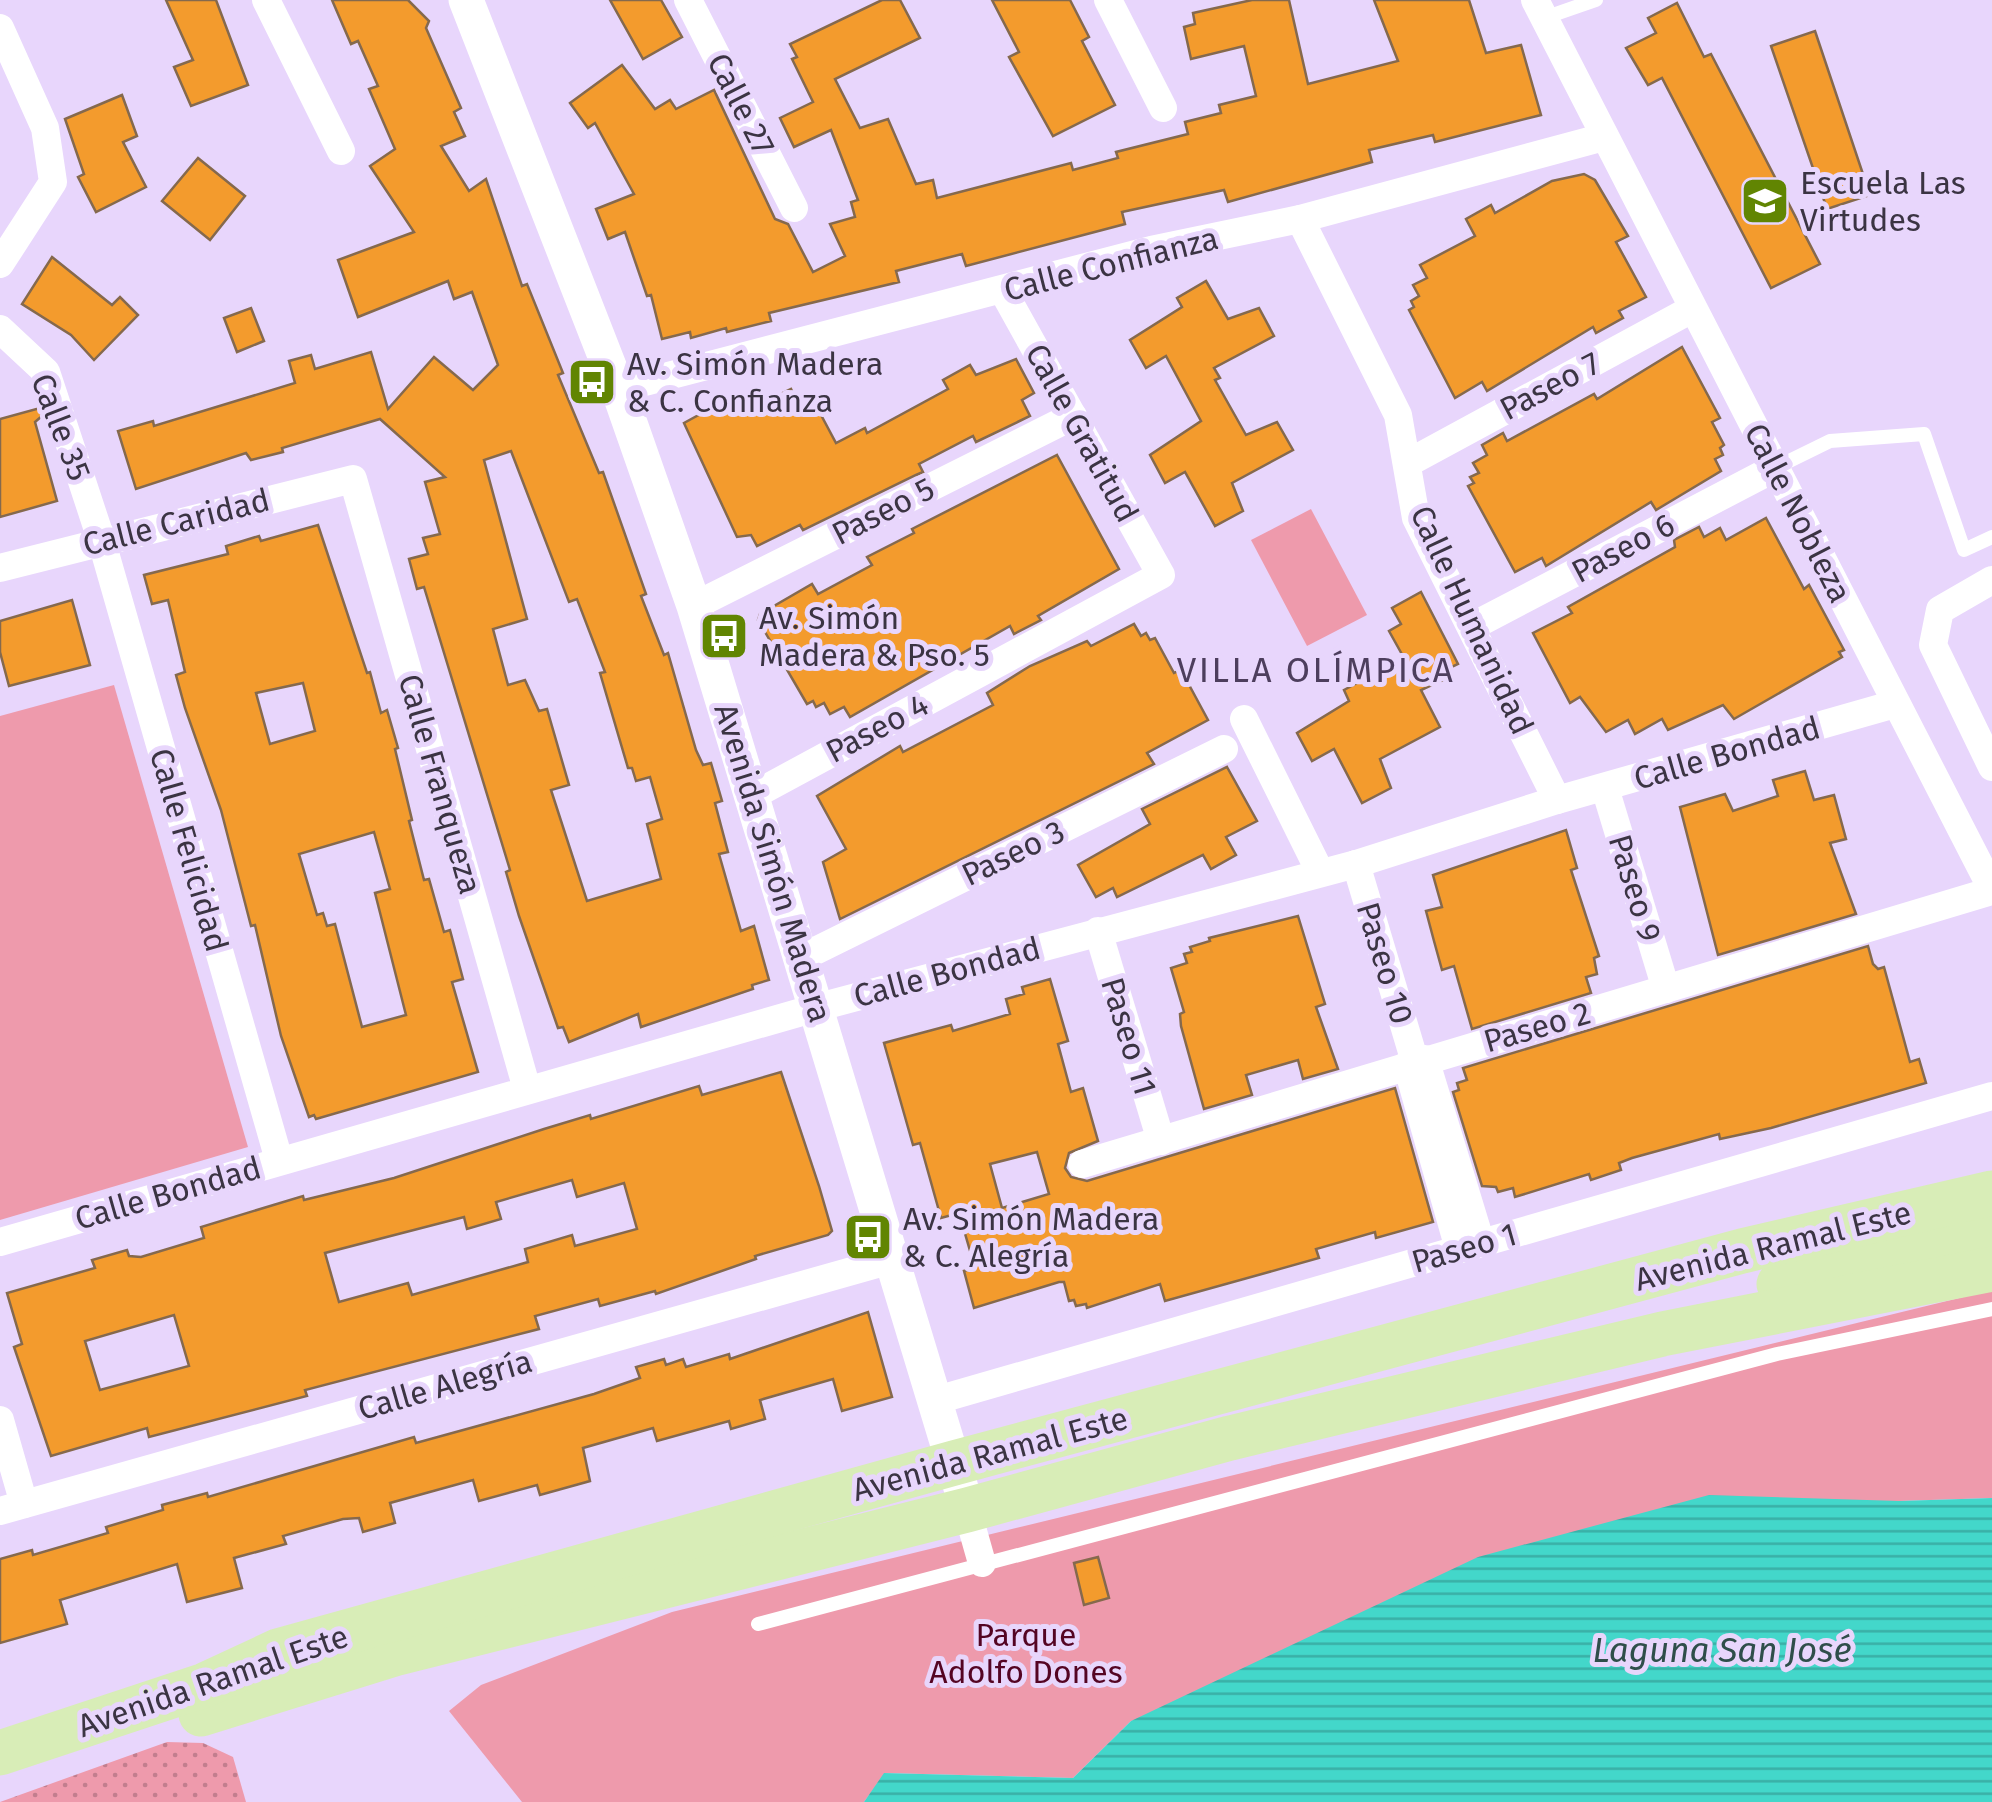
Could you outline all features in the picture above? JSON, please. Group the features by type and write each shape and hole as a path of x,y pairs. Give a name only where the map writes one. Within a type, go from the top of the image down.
{"main road":[{"name":"Avenida Ramal Este","path":"0,1753 204,1685 278,1652 422,1615 954,1462 1742,1250 1992,1193"},
{"path":"1662,1334 1789,1279 1992,1231"},
{"name":"Avenida Ramal Este","path":"0,1781 326,1673 967,1510 1230,1438 1662,1334 1992,1268"}],"street":[{"path":"266,0 341,151"},
{"name":"Avenida Simón Madera","path":"466,0 618,389 694,606 967,1510"},
{"name":"Calle 27","path":"688,0 794,208"},
{"path":"1108,0 1163,108"},
{"name":"Calle Nobleza","path":"1539,9 1992,890"},
{"path":"0,28 46,128 53,182 0,264"},
{"name":"Calle Confianza","path":"618,389 1151,250 1300,219 1604,137"},
{"name":"Calle Humanidad","path":"1300,219 1398,415 1416,518 1558,800"},
{"name":"Calle Gratitud","path":"1003,291 1161,575"},
{"name":"Paseo 7","path":"1408,463 1692,309"},
{"name":"Calle 35","path":"0,329 46,372 101,539"},
{"name":"Paseo 5","path":"694,606 1073,416"},
{"name":"Paseo 6","path":"1471,627 1775,468"},
{"name":"Calle Caridad","path":"0,568 101,539 353,479"},
{"name":"Calle Franqueza","path":"353,479 527,1089"},
{"name":"Calle Felicidad","path":"101,539 279,1160"},
{"name":"Paseo 4","path":"752,796 1161,575"},
{"path":"1992,580 1940,610 1933,646 1992,767"},
{"name":"Calle Bondad","path":"0,1242 818,1007 1356,864 1558,800 1895,704"},
{"path":"1244,719 1320,872"},
{"name":"Paseo 3","path":"803,957 1224,749"},
{"name":"Paseo 9","path":"1605,788 1666,989"},
{"name":"Paseo 10","path":"1356,864 1470,1246"},
{"name":"Paseo 2","path":"1082,1164 1992,890"},
{"name":"Paseo 11","path":"1098,931 1161,1140"},
{"name":"Paseo 1","path":"936,1400 1992,1096"},
{"name":"Calle Alegría","path":"12,1508 891,1260"},
{"path":"0,1420 12,1508"},
{"path":"967,1510 982,1563"}],"lane":[{"path":"1539,9 1596,0"},
{"path":"1775,468 1830,441 1924,434 1964,550 1992,537"},
{"path":"758,1624 1777,1354 1992,1309"}],"green space":[{"path":"1311,509 1367,615 1307,646 1251,540"},
{"path":"114,685 248,1147 0,1220 0,716"},
{"name":"Parque Adolfo Dones","path":"1992,1290 1992,1498 1899,1501 1131,1721 1073,1778 885,1773 864,1802 522,1802 449,1711 481,1685 672,1612"},
{"path":"167,1742 203,1743 233,1757 246,1802 0,1802"}],"water":[{"name":"Laguna San José","path":"1709,1495 1899,1501 1992,1498 1992,1802 864,1802 884,1773 1073,1778 1131,1721 1478,1557"}],"building":[{"path":"166,0 216,0 248,85 191,106 174,67 193,60"},
{"path":"332,0 408,0 429,21 426,28 461,108 454,112 465,136 441,146 469,191 486,179 522,286 527,284 563,373 558,375 599,473 603,472 646,594 641,596 664,655 668,653 696,750 703,765 711,763 722,801 715,803 728,852 719,854 741,931 754,926 769,980 752,985 753,989 641,1027 638,1014 569,1042 563,1027 558,1028 519,916 506,872 510,870 424,587 417,589 409,559 428,554 423,538 440,534 425,482 445,477 380,419 282,448 283,452 251,460 246,453 136,489 118,431 153,421 154,426 295,383 289,361 311,355 315,369 371,352 388,409 434,357 473,390 498,365 472,292 454,299 448,281 358,317 338,260 414,232 370,166 395,149 369,89 378,86 358,41 351,44","holes":["511,451 569,602 577,599 605,672 600,673 628,768 632,768 636,781 650,777 662,819 647,824 661,879 587,901 551,790 569,785 547,709 539,711 525,680 508,685 493,629 527,619 484,460"]},
{"path":"610,0 661,0 682,37 643,59"},
{"path":"882,0 900,0 920,38 835,79 860,128 888,119 916,184 933,180 937,198 1071,163 1073,170 1118,158 1116,152 1188,134 1185,122 1221,113 1219,105 1256,96 1244,46 1191,59 1184,27 1195,24 1193,13 1252,0 1289,0 1308,84 1398,61 1374,0 1469,0 1486,53 1521,45 1541,115 1435,142 1433,135 1369,150 1372,162 1228,202 1224,190 1122,212 1125,224 966,266 962,254 896,271 899,282 769,313 771,321 691,338 690,332 662,339 651,295 647,296 625,232 608,239 596,209 634,194 595,123 588,128 570,103 622,65 655,109 670,100 676,109 714,90 775,219 788,224 813,272 845,256 830,224 855,217 851,202 858,200 831,130 794,147 780,118 813,102 792,59 797,57 790,44"},
{"path":"992,0 1070,0 1089,37 1082,41 1115,105 1053,136 1009,57 1019,52"},
{"path":"1677,3 1704,57 1711,54 1820,264 1771,288 1662,78 1648,85 1626,48 1656,33 1648,18"},
{"path":"1815,31 1870,195 1827,209 1771,46"},
{"path":"122,95 137,136 123,142 146,187 96,212 78,177 84,174 65,119"},
{"path":"198,158 245,196 210,240 162,201"},
{"path":"1584,174 1595,180 1628,236 1616,242 1646,297 1619,311 1623,318 1596,333 1593,327 1487,391 1482,382 1455,398 1409,310 1414,307 1411,301 1419,296 1413,285 1427,278 1420,265 1475,236 1466,219 1491,205 1495,213 1552,181"},
{"path":"52,257 112,305 120,297 138,315 94,360 71,335 22,304"},
{"path":"1206,281 1228,319 1259,308 1274,336 1214,368 1220,378 1215,380 1246,435 1277,422 1293,450 1232,483 1243,511 1215,526 1185,472 1165,483 1150,455 1201,421 1166,356 1146,368 1130,340 1182,307 1177,298"},
{"path":"251,308 264,341 237,352 224,318"},
{"path":"1682,347 1720,418 1712,422 1724,445 1720,448 1723,455 1715,459 1721,471 1656,510 1651,502 1546,566 1542,558 1515,572 1468,486 1474,483 1470,477 1479,473 1473,463 1487,455 1482,445 1503,433 1507,441 1594,394 1597,399"},
{"path":"1016,359 1034,393 1022,400 1030,416 976,442 973,436 919,464 923,472 803,530 800,525 757,546 751,535 737,537 684,423 739,393 748,410 791,389 796,399 805,394 808,401 812,398 836,443 865,428 867,433 948,389 943,380 970,365 976,375"},
{"path":"40,408 42,416 35,422 57,501 0,517 0,419"},
{"path":"1057,455 1119,569 1038,616 1041,620 1014,634 1010,626 850,717 844,707 830,714 824,703 816,707 813,701 807,704 758,620 760,614 812,584 818,594 872,565 867,557 914,533 912,529"},
{"path":"1766,518 1804,589 1809,585 1844,650 1839,652 1842,657 1734,719 1723,705 1668,730 1662,719 1635,734 1628,720 1606,732 1580,697 1570,703 1533,633 1572,613 1568,607 1675,547 1674,540 1699,527 1704,537 1720,528 1726,540"},
{"path":"318,525 381,713 387,710 424,880 429,879 444,932 450,930 463,979 452,982 478,1072 316,1119 314,1115 309,1117 281,1036 255,925 251,926 221,810 185,708 176,675 185,672 168,600 152,604 144,575 228,554 226,546 259,536 261,541","holes":["303,683 315,731 270,744 256,693","374,832 390,889 375,893 406,1015 362,1027 335,924 327,926 323,913 317,915 299,854"]},
{"path":"1421,592 1458,664 1439,673 1443,680 1421,690 1440,727 1380,759 1391,788 1362,803 1334,749 1312,761 1297,733 1349,701 1344,690 1404,658 1389,631 1401,624 1392,608"},
{"path":"72,600 90,665 9,686 0,652 0,621"},
{"path":"1134,624 1141,636 1146,633 1150,640 1155,638 1174,673 1181,670 1208,720 1147,753 1154,764 840,919 823,862 846,849 817,796 900,746 903,752 993,705 987,693 1030,666 1087,641 1091,646"},
{"path":"1227,767 1257,821 1226,837 1236,855 1211,869 1203,855 1117,897 1113,888 1096,897 1078,865 1150,824 1142,809"},
{"path":"1805,771 1814,800 1834,795 1846,839 1830,843 1856,914 1718,955 1680,807 1725,794 1733,811 1778,796 1773,780"},
{"path":"1566,830 1577,868 1571,870 1599,956 1594,958 1597,974 1586,977 1591,993 1472,1029 1454,966 1442,970 1426,911 1442,907 1433,875"},
{"path":"1298,916 1325,1004 1316,1007 1338,1069 1303,1079 1298,1060 1246,1075 1252,1095 1204,1109 1181,1026 1180,1014 1184,1012 1171,968 1187,963 1184,954 1192,952 1190,947 1210,941 1209,938"},
{"path":"1868,946 1873,964 1878,969 1884,967 1910,1062 1919,1059 1926,1083 1771,1128 1720,1139 1719,1134 1632,1158 1619,1163 1621,1170 1591,1180 1589,1174 1515,1197 1513,1188 1498,1192 1496,1187 1482,1186 1453,1092 1459,1090 1457,1083 1467,1080 1463,1068"},
{"path":"1050,979 1068,1041 1058,1044 1071,1092 1083,1088 1098,1141 1069,1153 1065,1168 1071,1177 1087,1181 1395,1088 1433,1222 1376,1238 1375,1232 1316,1249 1319,1258 1165,1301 1160,1284 1087,1308 1086,1304 1076,1306 1074,1300 1069,1301 1064,1282 1059,1282 974,1308 964,1271 975,1268 959,1213 941,1218 920,1143 913,1145 884,1043 951,1025 953,1031 1010,1014 1006,999 1024,994 1022,987","holes":["1037,1152 1049,1194 1002,1208 990,1164"]},
{"path":"781,1072 832,1231 828,1235 755,1256 756,1259 656,1294 655,1291 600,1306 598,1299 535,1316 539,1329 305,1390 307,1396 149,1437 147,1428 51,1456 14,1347 22,1344 7,1293 95,1268 92,1260 127,1250 129,1256 141,1257 204,1238 201,1227 303,1196 304,1200 394,1178 590,1115 591,1119 699,1086 702,1095","holes":["572,1180 577,1197 624,1183 637,1229 575,1246 572,1235 525,1249 528,1262 412,1295 408,1283 339,1302 325,1253 464,1217 467,1229 501,1219 496,1202","174,1315 189,1366 100,1390 85,1341"]},
{"path":"868,1312 892,1397 842,1411 833,1379 760,1400 765,1419 731,1429 729,1421 657,1441 653,1428 583,1448 590,1481 540,1495 537,1485 479,1501 473,1480 390,1503 395,1523 363,1532 359,1518 343,1519 283,1536 286,1544 234,1558 242,1588 187,1602 177,1564 60,1600 67,1624 0,1643 0,1559 32,1550 33,1555 108,1533 106,1527 163,1510 162,1505 207,1493 208,1497 414,1437 416,1443 594,1394 640,1378 636,1367 664,1359 666,1365 683,1359 686,1367 729,1354 730,1359"},
{"path":"1098,1557 1109,1598 1084,1605 1074,1563"}],"place":[{"name":"Escuela Las Virtudes","path":"1765,201"},
{"name":"Av. Simón Madera & C. Confianza","path":"592,382"},
{"name":"Av. Simón Madera & Pso. 5","path":"724,636"},
{"name":"Av. Simón Madera & C. Alegría","path":"868,1237"}],"district":[{"name":"VILLA OLÍMPICA","path":"1316,670"}]}
